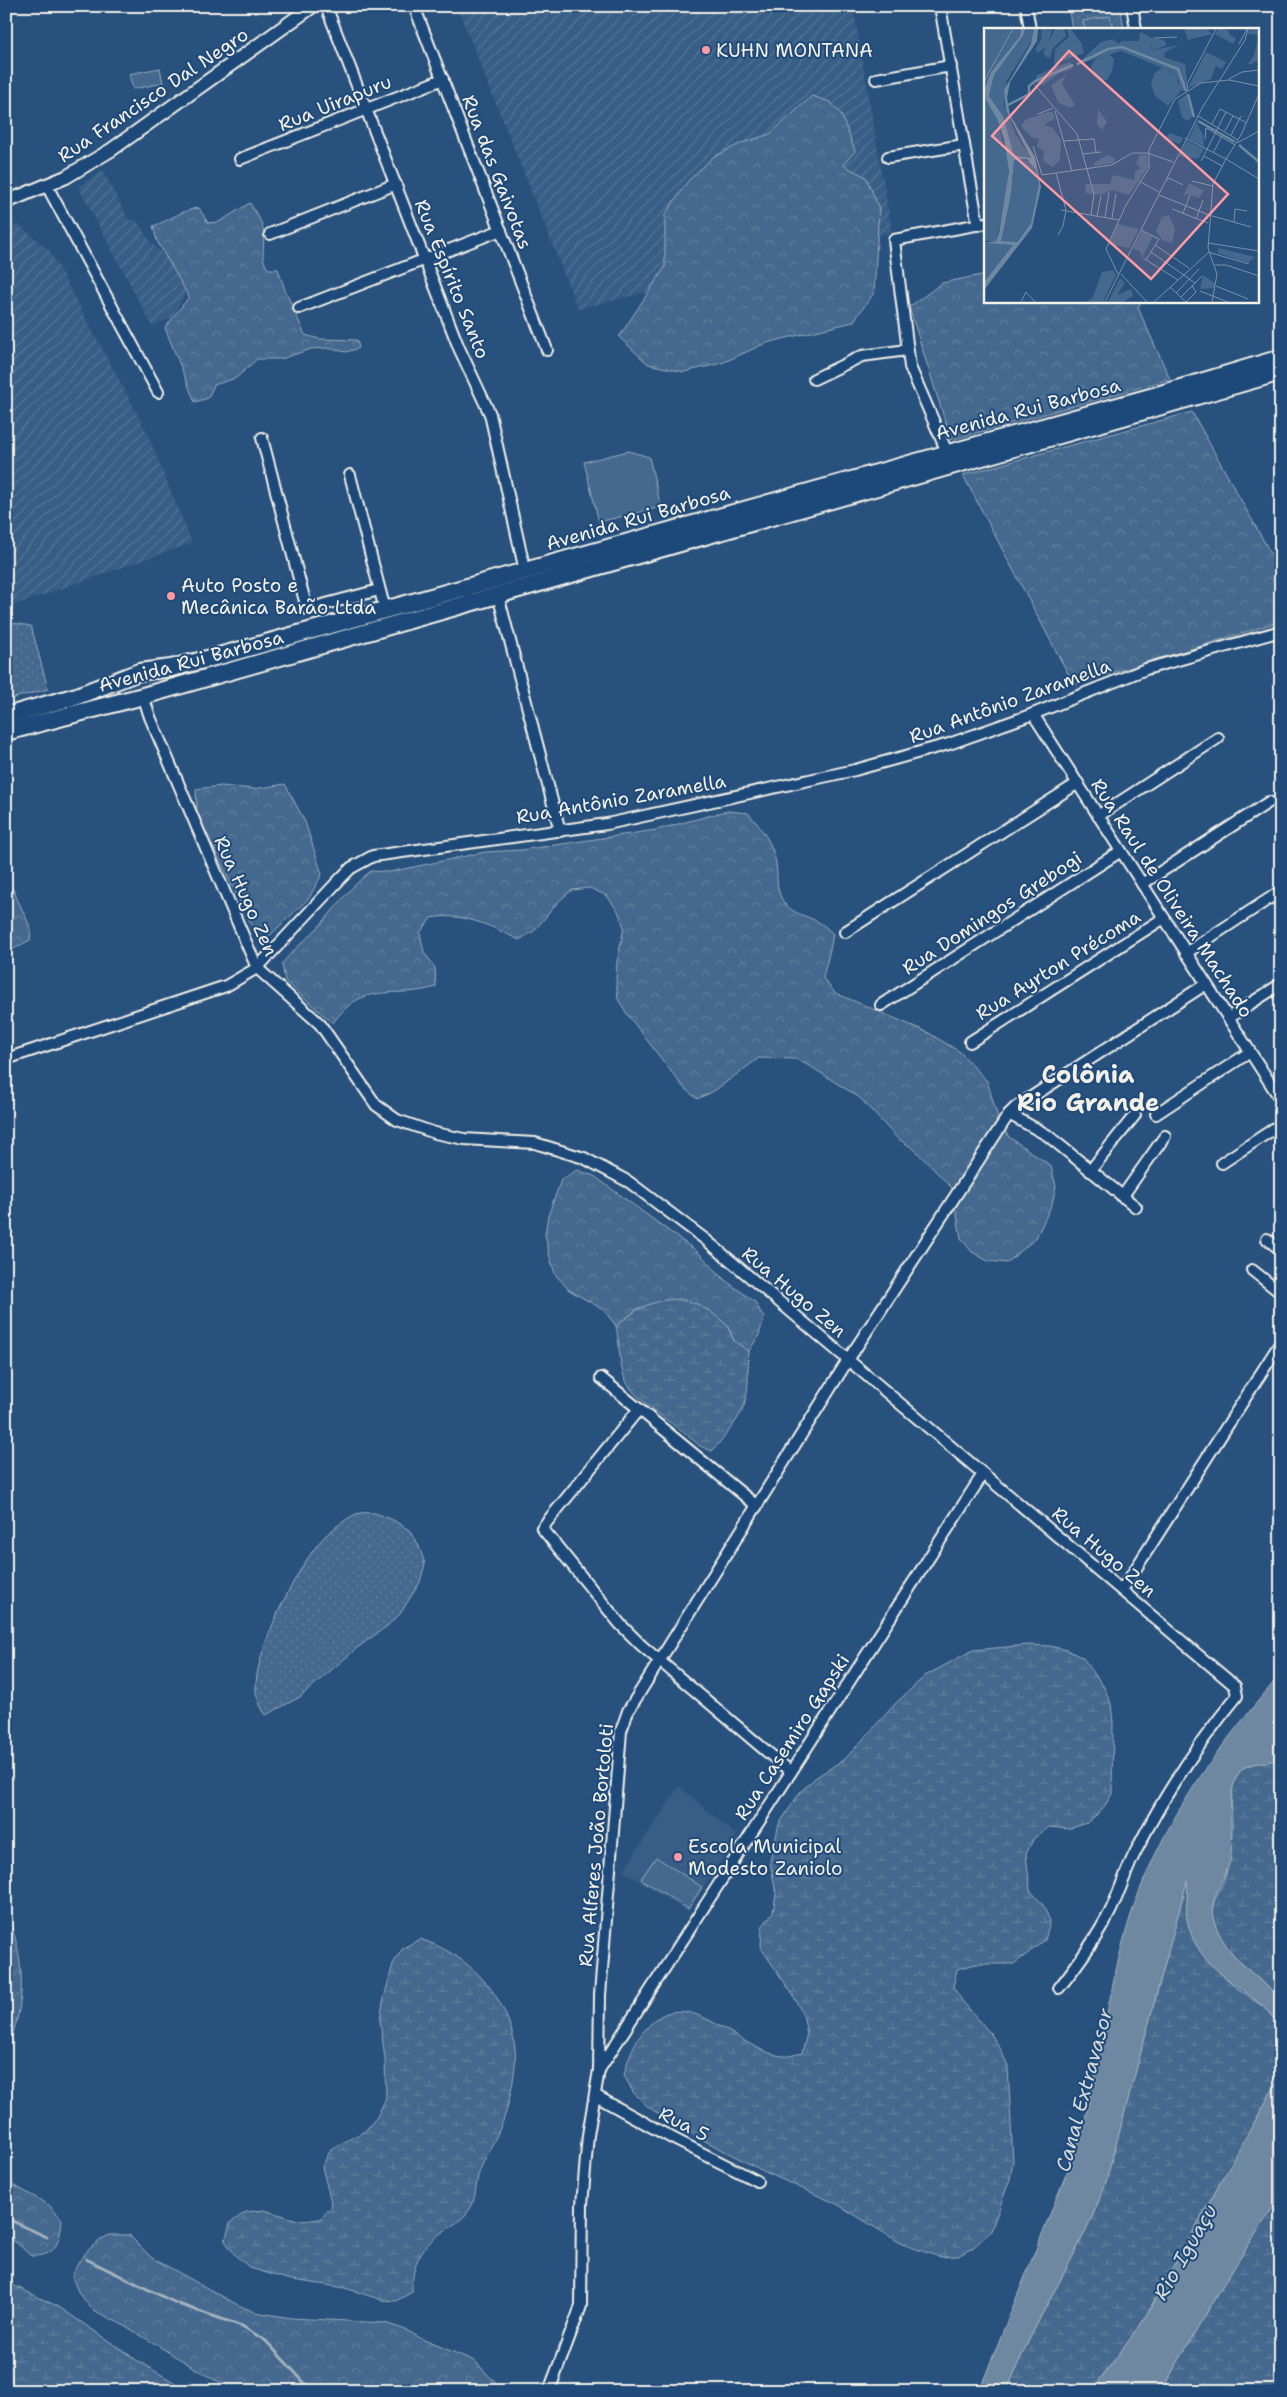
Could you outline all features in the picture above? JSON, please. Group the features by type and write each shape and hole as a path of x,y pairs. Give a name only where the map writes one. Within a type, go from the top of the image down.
{"main road":[{"name":"Avenida Rui Barbosa","path":"6,716 77,696 136,673 190,664 1154,396 1281,358"},
{"name":"Avenida Rui Barbosa","path":"6,732 141,696 1281,372"},
{"path":"136,673 127,686 130,694 141,696"}],"street":[{"name":"Rua Francisco Dal Negro","path":"6,202 47,186 111,150 313,6"},
{"name":"Rua Espírito Santo","path":"326,6 459,348 490,414 525,571"},
{"name":"Rua das Gaivotas","path":"414,6 547,350"},
{"path":"940,6 964,145 982,224 894,240 907,350 915,383 947,452"},
{"path":"1026,6 1030,28"},
{"path":"1132,6 1136,28"},
{"path":"876,79 951,66"},
{"name":"Rua Uirapuru","path":"240,159 443,79"},
{"path":"888,157 964,145"},
{"path":"270,234 396,184"},
{"path":"47,186 158,392"},
{"path":"299,308 501,230"},
{"path":"814,379 862,356 907,350"},
{"path":"262,438 307,609 379,590"},
{"path":"350,475 384,610"},
{"path":"498,595 560,831"},
{"name":"Rua Antônio Zaramella","path":"6,1059 226,986 257,968 351,868 373,856 608,824 855,770 949,744 1033,714 1146,669 1281,630"},
{"name":"Rua Hugo Zen","path":"141,696 257,968 320,1024 370,1098 384,1113 415,1128 451,1136 551,1146 606,1168 629,1182 677,1217 1235,1686 1237,1696 1204,1737 1178,1775 1135,1851 1110,1911 1088,1949 1059,1988"},
{"name":"Rua Raul de Oliveira Machado","path":"1033,714 1250,1052 1276,1083 1281,1100"},
{"path":"1098,816 1218,738"},
{"path":"845,932 1078,783"},
{"path":"1142,884 1269,802"},
{"name":"Rua Domingos Grebogi","path":"881,1005 1121,851"},
{"path":"1186,952 1281,891"},
{"name":"Rua Ayrton Précoma","path":"970,1042 1164,918"},
{"name":"Rua Alferes João Bortoloti","path":"550,2391 581,2306 582,2204 588,2135 599,2070 600,1995 621,1731 628,1711 848,1360 1009,1114 1016,1107 1206,984"},
{"path":"1228,1018 1281,984"},
{"path":"1156,1114 1250,1052"},
{"path":"1009,1114 1036,1127 1136,1207"},
{"path":"1090,1171 1135,1115"},
{"path":"1222,1163 1281,1124"},
{"path":"1122,1197 1165,1136"},
{"path":"1267,1239 1281,1250"},
{"path":"1252,1270 1281,1293"},
{"path":"1122,1590 1281,1342"},
{"path":"601,1378 756,1506"},
{"path":"639,1409 542,1528 620,1624 659,1661 791,1772"},
{"name":"Rua Casemiro Gapski","path":"599,2070 982,1474"},
{"name":"Rua 5","path":"596,2096 672,2138 757,2181"}],"shaded area":[{"path":"457,6 853,6 892,232 578,309"},
{"path":"103,171 129,220 136,220 154,246 173,261 188,288 173,317 152,326 78,186"},
{"path":"19,225 49,250 145,428 192,543 6,608 6,227"},
{"name":"Escola Municipal Modesto Zaniolo","path":"679,1786 737,1836 688,1912 623,1871"}],"green space":[{"path":"1068,6 1120,6 1124,28 1072,28"},
{"path":"1110,16 1113,28 1085,28 1083,21"},
{"path":"160,68 163,83 133,89 129,74"},
{"path":"812,96 830,102 841,114 855,151 843,165 866,177 879,208 874,293 853,322 766,343 722,363 684,372 648,364 619,337 665,267 665,215 688,181 713,157 742,143 770,134"},
{"path":"250,203 263,228 265,265 268,269 278,269 305,335 319,339 357,340 359,348 346,352 327,348 311,349 281,359 257,359 236,378 214,385 208,398 195,402 165,328 189,297 157,241 153,226 187,211 199,208 208,223 219,222"},
{"path":"984,274 984,302 1141,302 1138,308 1170,379 951,440 909,307 942,283"},
{"path":"1192,412 1281,572 1281,621 1074,685 963,475"},
{"path":"628,451 649,457 661,507 599,522 584,462"},
{"path":"405,612 406,616 160,686 157,678"},
{"path":"6,622 31,626 48,689 6,700"},
{"path":"285,784 305,822 322,874 309,898 261,944 197,815 196,789 221,786 254,789"},
{"path":"727,811 748,813 766,836 776,863 778,889 785,904 796,913 820,923 833,934 823,978 835,993 927,1032 960,1052 987,1081 999,1121 1009,1137 1051,1166 1056,1186 1052,1204 1036,1238 1007,1263 988,1261 972,1252 961,1238 952,1188 914,1149 897,1138 860,1098 813,1068 796,1059 759,1058 714,1091 697,1099 683,1087 627,1014 618,999 616,981 617,962 624,927 618,911 607,896 590,888 572,890 558,902 534,931 519,940 477,921 454,917 431,918 420,933 424,952 435,968 436,987 368,996 356,1001 345,1009 333,1023 285,981 282,964 351,889 371,871 390,872 485,852 522,850 656,830"},
{"path":"6,874 31,929 30,940 6,953"},
{"path":"577,1170 594,1176 699,1253 725,1280 755,1302 764,1318 759,1335 749,1351 734,1341 727,1325 697,1304 638,1308 616,1326 604,1310 569,1290 555,1274 545,1234 548,1216 561,1180"},
{"path":"680,1299 697,1304 712,1313 727,1325 734,1341 749,1351 748,1386 742,1412 712,1451 700,1446 640,1398 627,1383 622,1369 616,1326 645,1306 661,1301"},
{"path":"375,1513 393,1520 409,1530 419,1546 425,1564 420,1582 400,1614 387,1626 357,1648 300,1697 266,1715 258,1701 256,1691 257,1674 270,1632 291,1586 314,1549 325,1536 356,1514"},
{"path":"1029,1645 1049,1646 1067,1650 1083,1658 1104,1687 1111,1704 1113,1722 1112,1794 1102,1810 1087,1823 1069,1829 1049,1827 1034,1838 1026,1854 1030,1890 1043,1905 1050,1921 1045,1940 1014,1964 976,1964 957,1969 953,1987 963,2002 991,2034 1001,2050 1008,2067 1013,2161 1010,2179 991,2231 974,2247 958,2256 940,2257 902,2244 837,2204 765,2172 680,2128 647,2106 633,2092 624,2075 631,2052 643,2032 655,2020 670,2012 685,2012 702,2017 768,2053 791,2056 802,2053 807,2033 803,2015 793,1995 761,1948 762,1927 773,1912 776,1894 770,1861 779,1824 801,1791 815,1778 846,1758 896,1703 925,1676 973,1650"},
{"path":"1281,1758 1281,1998 1251,1973 1225,1944 1214,1921 1213,1908 1228,1865 1232,1833 1232,1797 1237,1776 1246,1767"},
{"path":"656,1857 702,1887 688,1909 641,1879"},
{"path":"1188,1878 1187,1918 1206,1960 1238,1989 1265,2008 1281,2028 1281,2075 1140,2326 1091,2391 1007,2391 1030,2339 1094,2212 1105,2185"},
{"path":"6,1913 17,1946 20,1963 21,1998 13,2033 6,2049"},
{"path":"420,1939 455,1955 483,1980 495,1994 504,2011 511,2029 515,2048 514,2076 506,2113 480,2170 469,2211 457,2223 437,2236 424,2249 416,2264 412,2292 396,2301 382,2300 345,2288 287,2279 250,2268 236,2256 225,2241 230,2223 246,2212 264,2210 301,2221 320,2219 332,2206 322,2167 331,2149 365,2131 377,2117 386,2098 385,2059 380,2021 383,2002 393,1964 403,1948"},
{"path":"6,2181 49,2205 62,2219 58,2241 52,2251 40,2256 31,2256 17,2243 6,2237"},
{"path":"1281,2195 1281,2391 1161,2391 1227,2278"},
{"path":"109,2235 129,2235 152,2258 238,2305 255,2312 291,2318 385,2323 406,2330 424,2340 475,2361 503,2391 240,2391 211,2378 127,2327 93,2310 79,2294 72,2276 78,2263 86,2252"},
{"path":"6,2282 59,2307 138,2361 189,2391 6,2391"}],"water":[{"path":"1281,1674 1281,1758 1246,1767 1237,1776 1231,1795 1231,1856 1215,1897 1212,1913 1219,1933 1233,1954 1251,1973 1281,1998 1281,2028 1257,2001 1228,1980 1202,1955 1193,1939 1187,1919 1187,1881 1105,2185 1094,2212 1030,2339 1007,2391 979,2391 1077,2147 1092,2091 1114,1977 1129,1921 1141,1886 1173,1820 1192,1790 1234,1731"},
{"name":"Rio Iguaçu","path":"1281,2075 1281,2195 1227,2278 1161,2391 1091,2391 1140,2326"}],"waterway":[{"path":"6,2218 47,2237"},
{"path":"86,2259 178,2304 242,2326 266,2341 312,2391"}],"place":[{"name":"KUHN MONTANA","path":"706,50"},
{"name":"Auto Posto e Mecânica Barão Ltda","path":"171,596"},
{"name":"Escola Municipal Modesto Zaniolo","path":"678,1857"}],"district":[{"name":"Colônia Rio Grande","path":"1088,1089"}],"water label":[{"name":"Canal Extravasor","path":"1084,2090"}]}
